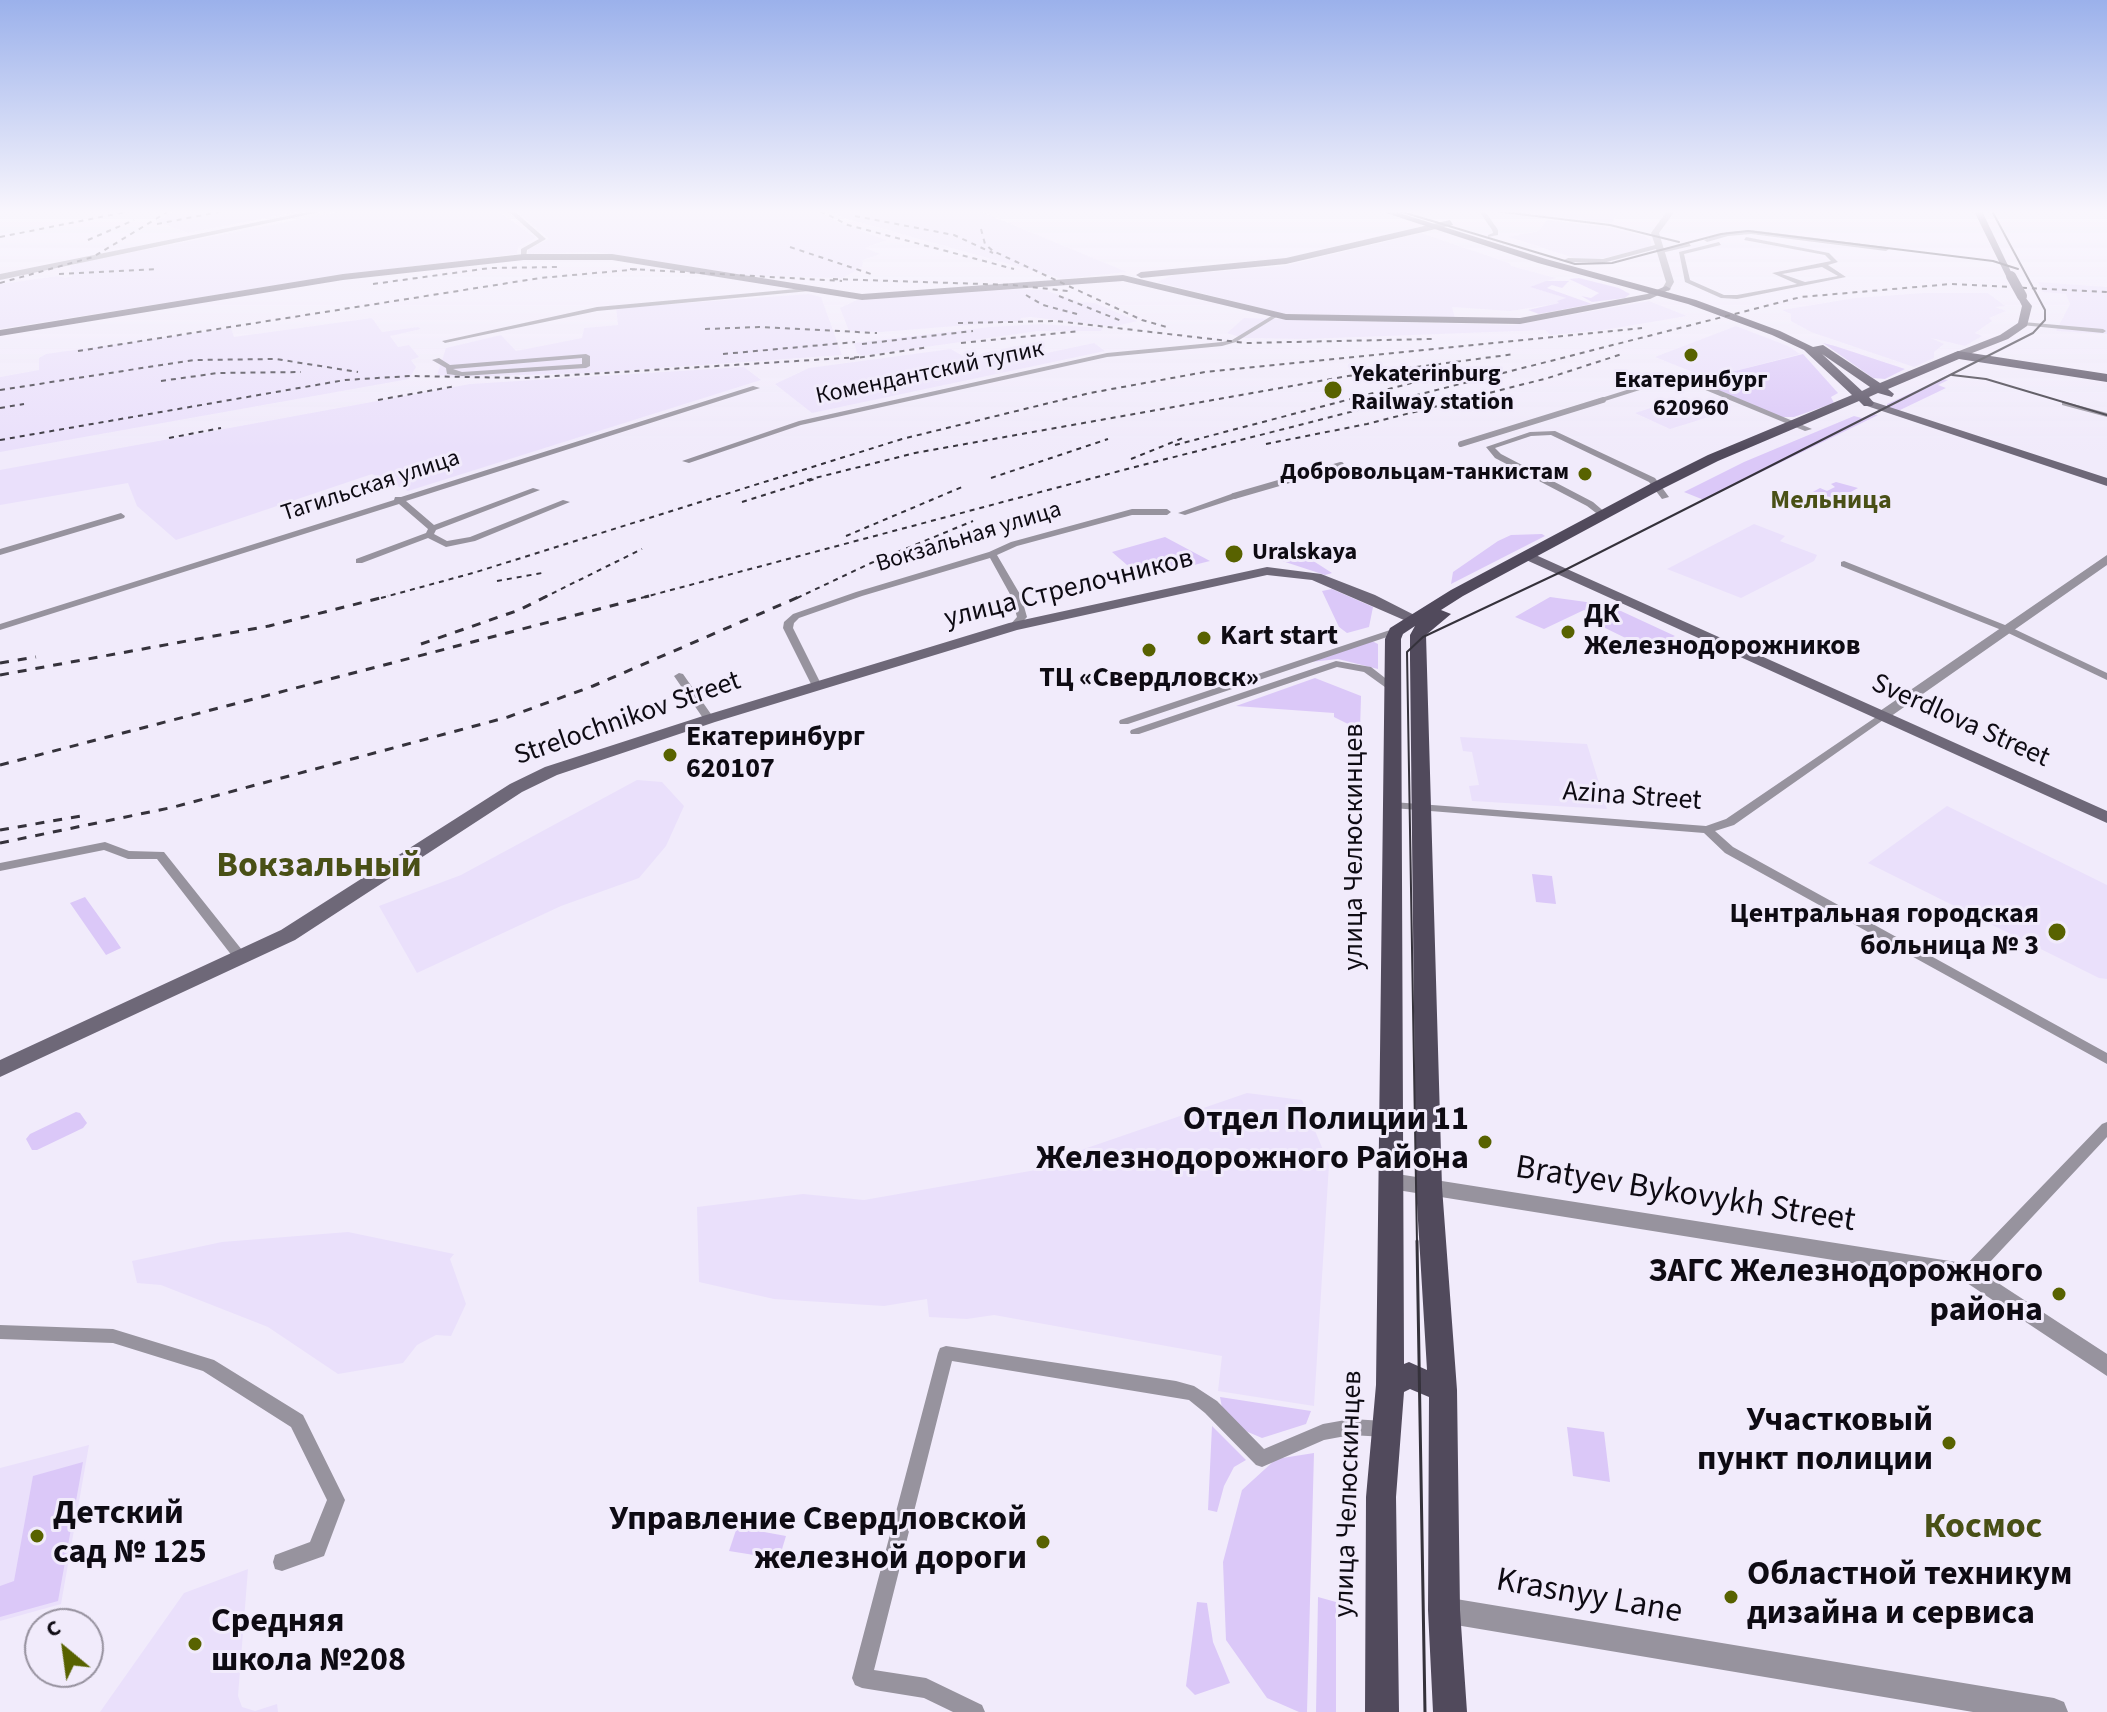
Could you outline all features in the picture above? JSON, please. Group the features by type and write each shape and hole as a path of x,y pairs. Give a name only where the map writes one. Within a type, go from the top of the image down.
{"main road":[{"path":"0,333 258,291"},
{"path":"827,291 875,297 947,291"},
{"path":"1182,291 1275,316 1513,321 1663,291 1799,336 1884,391"},
{"path":"1663,291 1800,343 1864,400 2107,482"},
{"path":"1541,556 1603,514 1967,354 2023,324 2027,306 2019,291"},
{"path":"1967,354 2107,378"},
{"path":"1450,1712 1444,1610 1443,1390 1429,1187 1418,635 1411,624 1661,491"},
{"name":"Sverdlova Street","path":"1541,556 1886,712 2107,807"},
{"name":"улица Стрелочников","path":"817,686 1014,626 1215,580 1279,571 1328,581 1411,624"},
{"name":"улица Челюскинцев","path":"1382,1712 1381,1497 1390,1385 1393,639 1411,624"},
{"name":"Strelochnikov Street","path":"0,1069 241,958 319,918 516,788 551,771 817,686"},
{"name":"Sverdlova Street","path":"1886,712 2107,818"},
{"path":"1390,1385 1409,1375 1443,1390"}],"street":[{"path":"445,341 597,309 797,291"},
{"path":"1711,291 1728,297 1764,291"},
{"name":"Комендантский тупик","path":"686,461 795,424 1107,355 1222,344 1234,341 1275,316"},
{"path":"2023,324 2103,331"},
{"path":"436,360 449,367 586,356 586,366 462,374 450,372 449,367"},
{"path":"1461,444 1552,418 1665,380 1687,380 1802,427"},
{"name":"Тагильская улица","path":"0,627 756,388"},
{"path":"2065,403 2107,415"},
{"path":"1603,514 1590,504 1498,456 1490,447 1530,434 1552,433 1652,480 1661,491"},
{"path":"1182,513 1341,465"},
{"path":"359,561 536,490"},
{"path":"398,499 446,544 472,539 566,502"},
{"name":"Вокзальная улица","path":"817,686 788,628 789,622 859,594 992,554 1014,544 1132,512 1167,512"},
{"path":"0,552 121,516"},
{"path":"992,554 1019,606 1022,617 1014,626"},
{"path":"1886,712 2107,559"},
{"path":"1844,564 2007,629 2107,677"},
{"path":"1124,722 1411,624"},
{"path":"1303,660 1315,669"},
{"path":"1135,732 1336,664 1354,665 1376,673 1393,688"},
{"path":"679,676 709,719"},
{"name":"Azina Street","path":"1393,805 1707,830 1730,822 1886,712"},
{"path":"1707,830 1729,850 2107,1059"},
{"path":"0,867 105,846 128,855 160,855 241,958"},
{"path":"2107,1128 1969,1273 2107,1366"},
{"name":"Bratyev Bykovykh Street","path":"1391,1181 1969,1273"},
{"path":"0,1332 113,1336 208,1365 297,1421 336,1500 317,1549 282,1562"},
{"path":"975,1712 926,1688 862,1678 946,1353 1194,1394 1262,1459 1323,1432 1351,1427 1385,1429"},
{"name":"Krasnyy Lane","path":"1444,1610 2054,1712"}],"shaded area":[{"path":"0,291 241,291 0,329"},
{"path":"972,291 1048,291 1080,302 1095,303 1137,321 1113,327 1031,317 1021,318 1020,321 881,332 849,331 840,308 857,300"},
{"path":"1192,291 1544,291 1567,298 1561,303 1510,311 1452,307 1455,318 1284,314"},
{"path":"1543,291 1555,291 1592,304 1539,314 1528,310 1559,303 1557,301 1566,298"},
{"path":"1594,291 1624,291 1630,294 1625,298 1592,302 1581,296 1591,298 1599,293"},
{"path":"2107,291 2107,334 2056,331 2070,304 2066,294 2043,292"},
{"path":"1923,293 1988,293 2005,306 1995,307 2006,311 1989,318 1992,321 1975,333 1982,336 1965,346 1931,338 1944,344 1934,352 1934,358 1914,367 1811,332 1791,321 1791,314 1782,310 1855,298"},
{"path":"809,294 821,297 842,355 590,373 437,375 446,348 501,335 516,351 582,338 584,328 618,325 616,308"},
{"path":"1649,301 1687,316 1551,335 1545,330 1306,339 1243,338 1227,333 1244,318 1513,325"},
{"path":"372,318 382,332 421,329 390,336 398,347 409,345 419,357 411,360 416,367 409,379 0,452 0,377 39,370 39,358 46,354 231,328 234,337"},
{"path":"1041,324 1103,328 1101,331 1038,331 862,356 857,353 854,343 990,327"},
{"path":"1736,326 1788,346 1800,354 1708,378 1655,357"},
{"path":"1094,343 1105,351 812,413 775,384 809,368 951,349 966,358 1029,345 1042,354"},
{"path":"1823,343 1905,369 1885,379 1873,378"},
{"path":"1803,354 1838,393 1831,397 1834,403 1794,417 1780,417 1698,383 1699,380"},
{"path":"744,367 761,380 408,491 372,474 176,540 137,506 128,483 0,505 0,470 470,384"},
{"path":"1942,379 1948,380 1938,385 1946,388 1898,411 1887,407 1887,404"},
{"path":"1676,400 1712,416 1670,429 1635,413"},
{"path":"1878,415 1704,500 1684,492 1744,462 1854,416 1862,418"},
{"path":"1836,482 1858,488 1825,506 1802,498 1820,488 1827,491 1835,487 1831,484"},
{"path":"1754,524 1785,536 1780,541 1817,555 1814,561 1741,598 1667,569"},
{"path":"1511,535 1545,536 1451,584 1453,572 1498,541"},
{"path":"1165,537 1210,561 1142,578 1112,552"},
{"path":"1290,546 1332,573 1325,575 1270,557"},
{"path":"1332,589 1373,607 1369,627 1347,633 1339,627 1322,591"},
{"path":"1550,597 1608,605 1675,636 1648,649 1599,625 1606,620 1584,610 1544,629 1515,617"},
{"path":"1372,641 1378,644 1378,669 1338,659 1310,662"},
{"path":"1315,678 1361,696 1360,730 1334,717 1334,713 1236,706"},
{"path":"1460,737 1587,744 1607,809 1472,801 1469,786 1479,785 1472,752 1463,751"},
{"path":"637,780 662,782 684,806 666,846 639,878 561,906 417,973 379,906 461,875"},
{"name":"Центральная городская больница № 3","path":"1947,806 2107,885 2107,979 2099,978 1868,863"},
{"path":"1532,874 1552,876 1556,904 1536,902"},
{"path":"85,897 121,948 106,955 70,903"},
{"path":"1247,1093 1302,1100 1329,1164 1314,1406 1218,1391 1222,1356 994,1315 967,1319 929,1317 927,1299 884,1306 774,1299 699,1282 697,1207 803,1194 864,1200 1053,1167 1084,1149"},
{"path":"76,1112 87,1123 83,1128 32,1150 26,1139 30,1134"},
{"path":"348,1232 454,1254 450,1259 466,1304 451,1336 436,1335 417,1345 403,1363 338,1374 268,1327 161,1285 137,1283 132,1261 222,1242"},
{"path":"1220,1397 1311,1411 1306,1424 1262,1438 1241,1429 1223,1413"},
{"path":"1212,1426 1246,1460 1234,1467 1224,1486 1217,1512 1208,1510"},
{"path":"1567,1427 1604,1432 1610,1482 1573,1476"},
{"name":"Детский сад № 125","path":"89,1445 61,1604 47,1608 24,1608 24,1614 0,1621 0,1468"},
{"path":"1314,1453 1307,1712 1299,1712 1267,1698 1226,1640 1223,1562 1242,1490 1276,1459"},
{"name":"Детский сад № 125","path":"83,1462 58,1601 0,1617 0,1586 14,1581 33,1476"},
{"path":"737,1527 786,1536 779,1559 729,1551"},
{"name":"Средняя школа №208","path":"248,1569 238,1696 242,1707 255,1711 277,1704 278,1712 100,1712 184,1593"},
{"path":"1318,1597 1336,1602 1336,1712 1316,1712"},
{"path":"1197,1602 1207,1603 1213,1642 1230,1683 1195,1695 1186,1686"}],"tram line":[{"path":"1417,1243 1407,652 1423,637 1563,571 2033,333 2045,320 2045,310 2035,291"},
{"path":"1952,375 1986,379 2107,415"},
{"path":"1417,1241 1425,1712"}],"railway":[{"path":"78,351 458,291"},
{"path":"1079,291 1142,320 1170,328"},
{"path":"641,598 1131,468 1801,297 1871,291"},
{"path":"2085,291 2107,292"},
{"path":"1026,295 1043,305 1077,314"},
{"path":"1059,296 1124,322"},
{"path":"958,323 1056,321 1246,343 1432,339"},
{"path":"705,329 759,327 877,333"},
{"path":"381,598 473,573 902,439 1090,393 1205,372 1642,328"},
{"path":"862,344 973,331"},
{"path":"961,343 1080,331"},
{"path":"723,354 855,342"},
{"path":"850,359 929,347"},
{"path":"807,480 915,453 1348,376 1515,354"},
{"path":"1266,444 1367,424 1548,378 1622,354"},
{"path":"0,440 345,380 410,376 524,378 861,357"},
{"path":"0,390 194,360 276,359 358,372"},
{"path":"161,381 218,373 301,372"},
{"path":"1175,445 1446,374"},
{"path":"378,400 456,386"},
{"path":"0,408 24,404"},
{"path":"169,438 221,428"},
{"path":"1131,459 1183,438"},
{"path":"991,478 1108,439"},
{"path":"742,502 818,478"},
{"path":"846,536 962,487"},
{"path":"797,598 871,563 973,521"},
{"path":"543,598 642,549"},
{"path":"497,581 542,573"},
{"path":"0,675 269,626 388,596"},
{"path":"543,598 547,596"},
{"path":"0,765 649,596"},
{"path":"0,843 174,807 508,717 593,686 801,596"},
{"path":"421,644 519,610 543,598"},
{"path":"0,663 36,657"},
{"path":"0,830 81,816"}],"place":[{"name":"Екатеринбург 620960","path":"1691,355"},
{"name":"Yekaterinburg Railway station","path":"1333,390"},
{"name":"Добровольцам-танкистам","path":"1585,474"},
{"name":"Uralskaya","path":"1234,554"},
{"name":"ДК Железнодорожников","path":"1568,632"},
{"name":"Kart start","path":"1204,638"},
{"name":"ТЦ «Свердловск»","path":"1149,650"},
{"name":"Екатеринбург 620107","path":"670,755"},
{"name":"Центральная городская больница № 3","path":"2057,932"},
{"name":"Отдел Полиции 11 Железнодорожного Района","path":"1485,1142"},
{"name":"ЗАГС Железнодорожного района","path":"2059,1294"},
{"name":"Участковый пункт полиции","path":"1949,1443"},
{"name":"Детский сад № 125","path":"37,1536"},
{"name":"Управление Свердловской железной дороги","path":"1043,1542"},
{"name":"Областной техникум дизайна и сервиса","path":"1731,1597"},
{"name":"Средняя школа №208","path":"195,1644"}],"district":[{"name":"Мельница","path":"1831,502"},
{"name":"Вокзальный","path":"319,868"},
{"name":"Космос","path":"1983,1529"}]}
